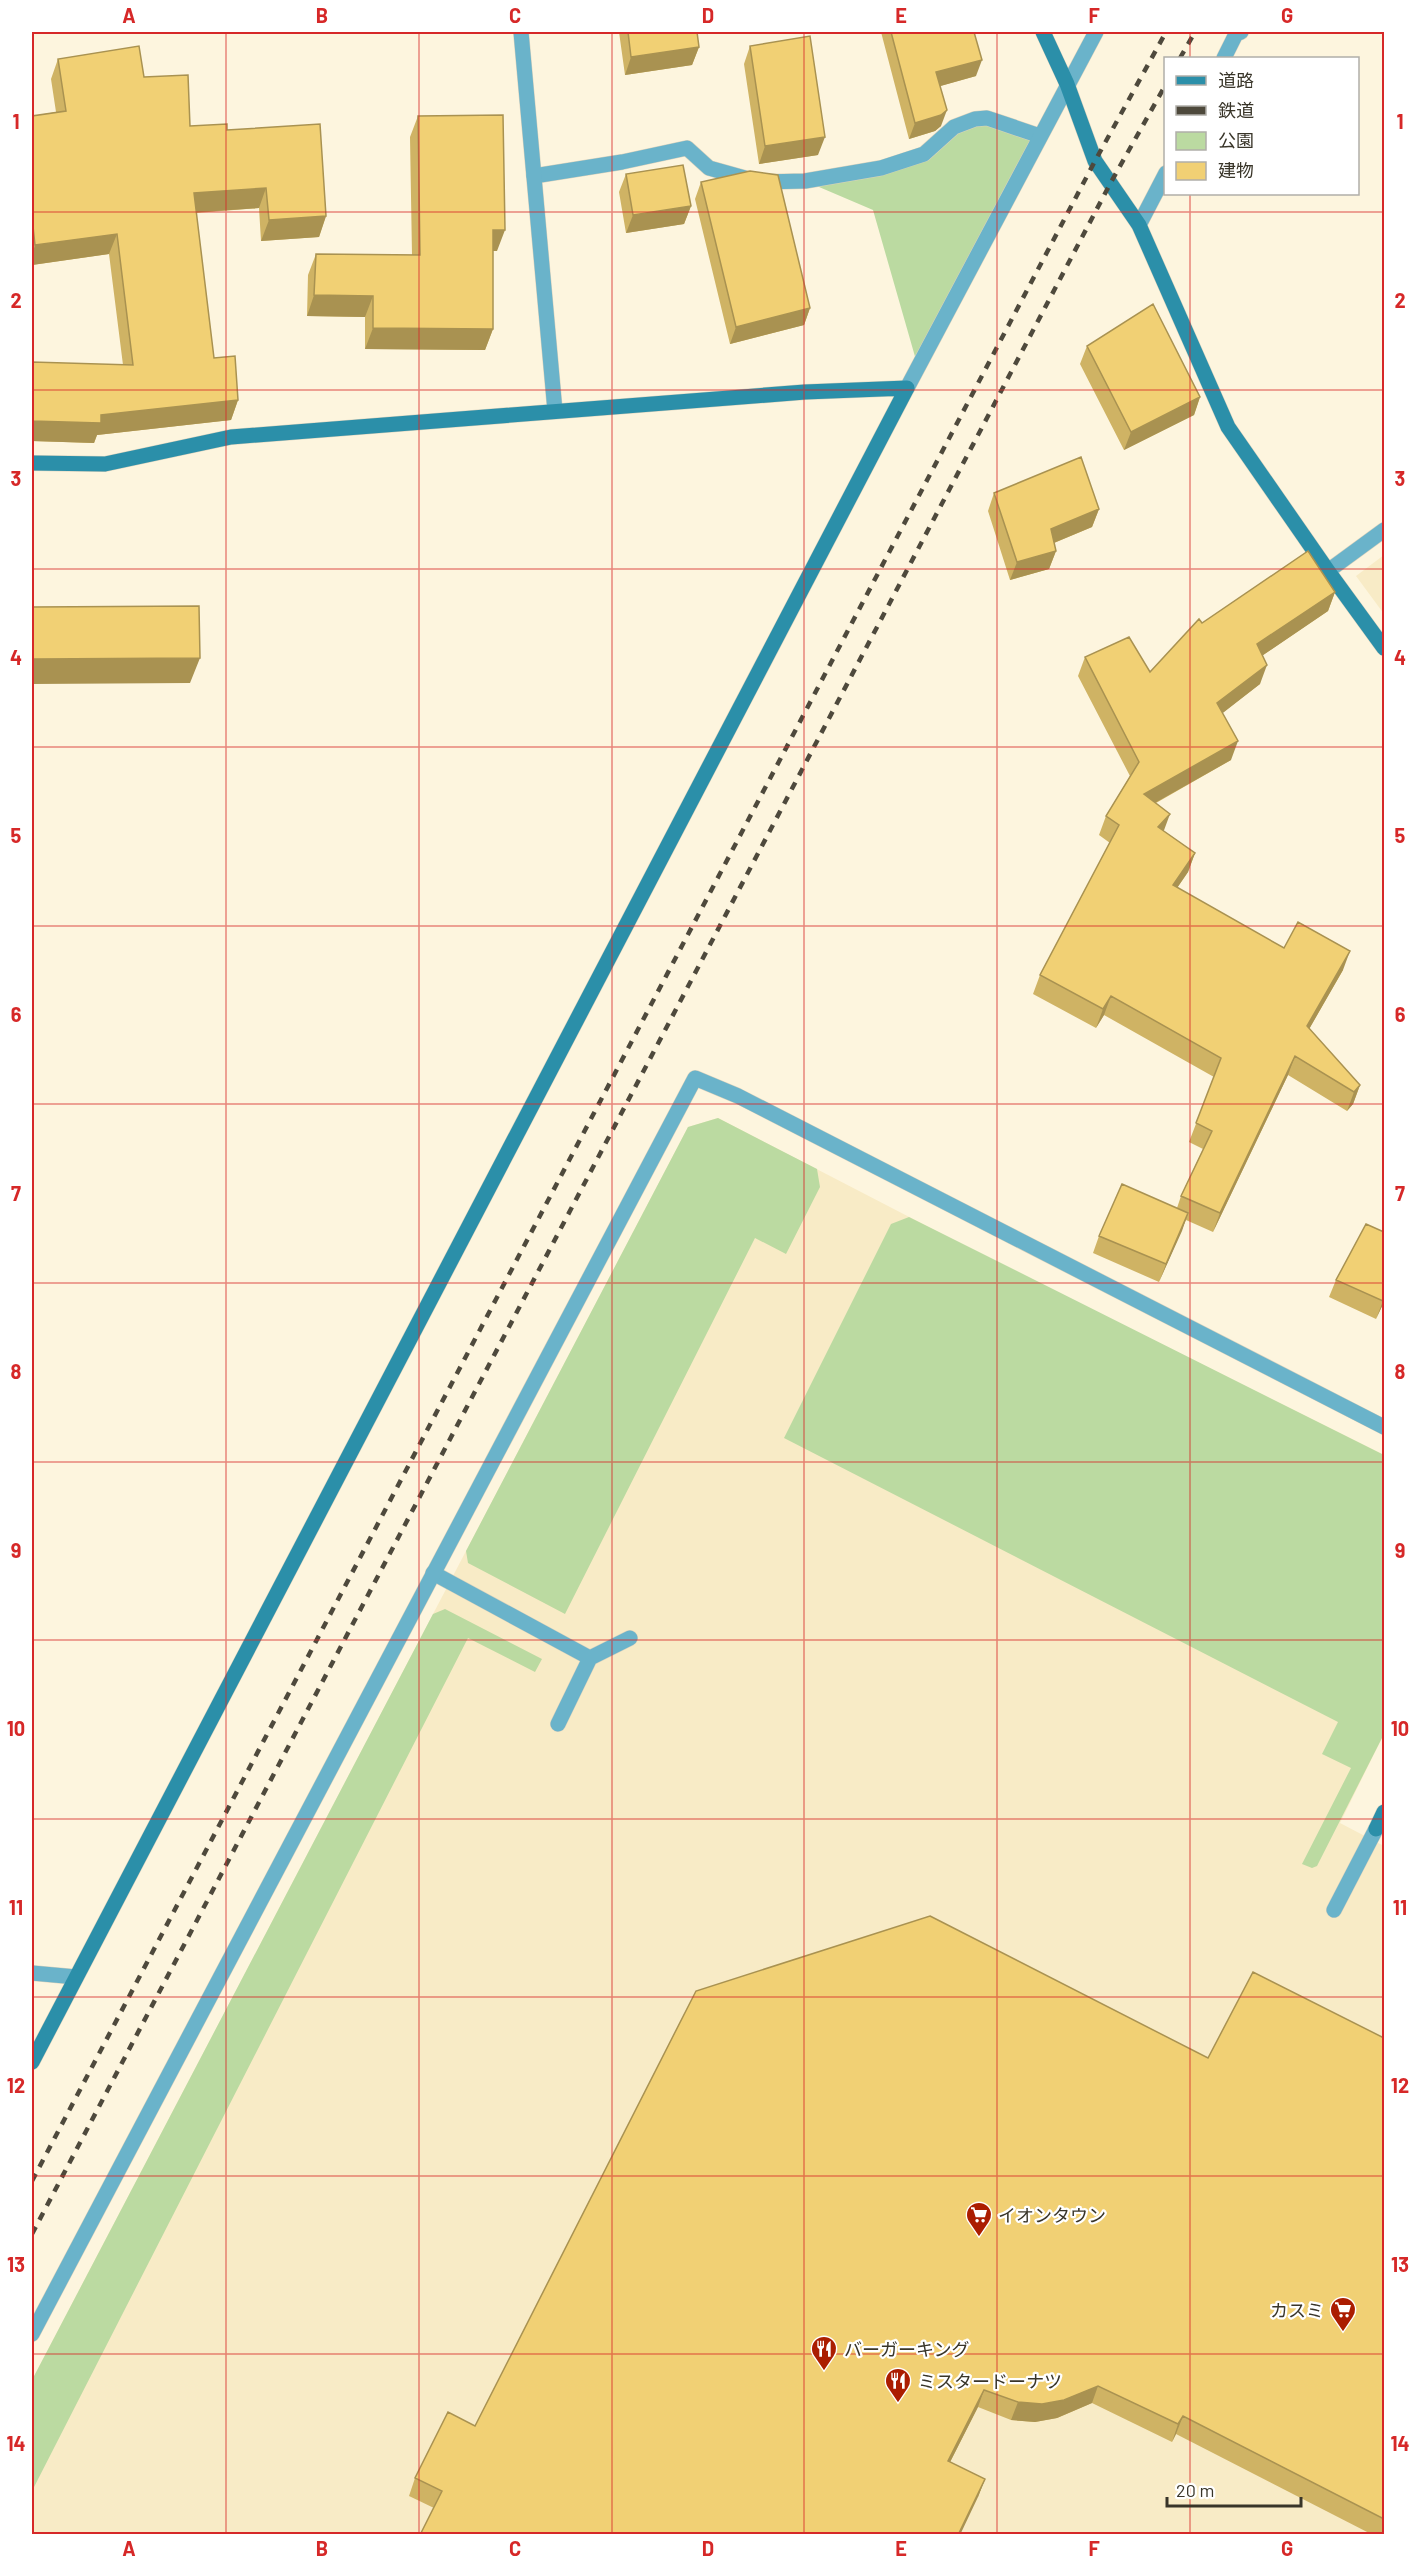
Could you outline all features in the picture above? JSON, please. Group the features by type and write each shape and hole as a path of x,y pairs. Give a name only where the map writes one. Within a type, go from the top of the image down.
{"street":[{"path":"521,32 555,411"},
{"path":"1043,32 1067,84 1095,160 1139,225 1228,427 1384,648"},
{"path":"32,2062 907,388 1096,32"},
{"path":"1224,57 1236,34 1242,32"},
{"path":"534,176 622,162 687,148 709,168 729,174 759,182 805,181 881,168 924,154 954,127 975,119 987,118 1040,136"},
{"path":"1139,225 1164,177"},
{"path":"32,463 105,464 231,437 805,392 907,388"},
{"path":"1328,571 1384,530"},
{"path":"32,2334 694,1078 738,1096 1384,1427"},
{"path":"433,1573 590,1658"},
{"path":"558,1724 590,1658 630,1638"},
{"path":"1334,1910 1380,1831 1384,1812"},
{"path":"32,1973 76,1977"}],"shaded area":[{"path":"1384,555 1384,614 1356,576"},
{"path":"718,1118 973,1250 1384,1455 1384,1734 1340,1823 1384,1846 1384,2534 32,2534 32,2380 688,1127"}],"green space":[{"path":"981,120 1040,136 918,367 873,210 805,181 881,168"},
{"path":"718,1118 817,1169 820,1187 786,1254 755,1238 565,1614 468,1563 466,1551 688,1127"},
{"path":"909,1217 1384,1455 1384,1734 1317,1866 1312,1868 1302,1864 1351,1768 1322,1754 1338,1722 784,1438 891,1224"},
{"path":"445,1609 542,1659 535,1672 468,1638 32,2491 32,2380 433,1614"}],"building":[{"path":"628,32 697,32 699,47 631,57"},
{"path":"891,32 974,32 982,60 936,72 947,110 941,115 915,123"},
{"path":"810,36 825,137 765,146 750,46"},
{"path":"139,46 144,77 188,75 190,126 227,124 227,130 320,124 326,216 269,220 266,188 194,193 214,358 235,356 238,400 101,415 101,423 32,421 32,362 133,365 117,234 35,245 32,217 32,116 66,111 58,59"},
{"path":"503,115 505,230 493,230 493,329 373,328 373,296 314,295 316,254 420,255 418,116"},
{"path":"683,165 691,206 633,215 626,174"},
{"path":"750,171 778,175 810,308 736,327 701,182"},
{"path":"1153,304 1200,397 1131,432 1087,346"},
{"path":"1081,457 1099,509 1051,529 1056,551 1017,562 994,493"},
{"path":"1308,551 1335,592 1257,644 1267,665 1217,703 1238,741 1144,794 1170,814 1158,827 1195,853 1173,885 1284,948 1298,922 1350,951 1307,1026 1360,1085 1354,1092 1295,1056 1220,1213 1181,1196 1212,1131 1196,1123 1221,1058 1111,996 1103,1009 1040,975 1119,825 1106,816 1139,762 1085,657 1129,637 1150,672 1199,619 1202,623"},
{"path":"199,606 200,658 32,659 32,607"},
{"path":"1122,1184 1188,1213 1166,1264 1099,1236"},
{"path":"1366,1224 1384,1232 1383,1301 1336,1280"},
{"name":"イオンタウン","path":"930,1916 1208,2058 1253,1972 1384,2038 1384,2519 1183,2416 1178,2424 1098,2386 1064,2400 1042,2404 1018,2402 984,2390 948,2461 985,2479 958,2535 420,2535 442,2491 415,2478 448,2412 475,2426 696,1991"}],"railway":[{"path":"32,2181 1095,161 1166,32"},
{"path":"1181,57 1195,32"},
{"path":"32,2234 1110,184 1164,88"}],"place":[{"name":"イオンタウン","path":"979,2238"},
{"name":"カスミ","path":"1343,2333"},
{"name":"バーガーキング","path":"824,2372"},
{"name":"ミスタードーナツ","path":"898,2404"}]}
